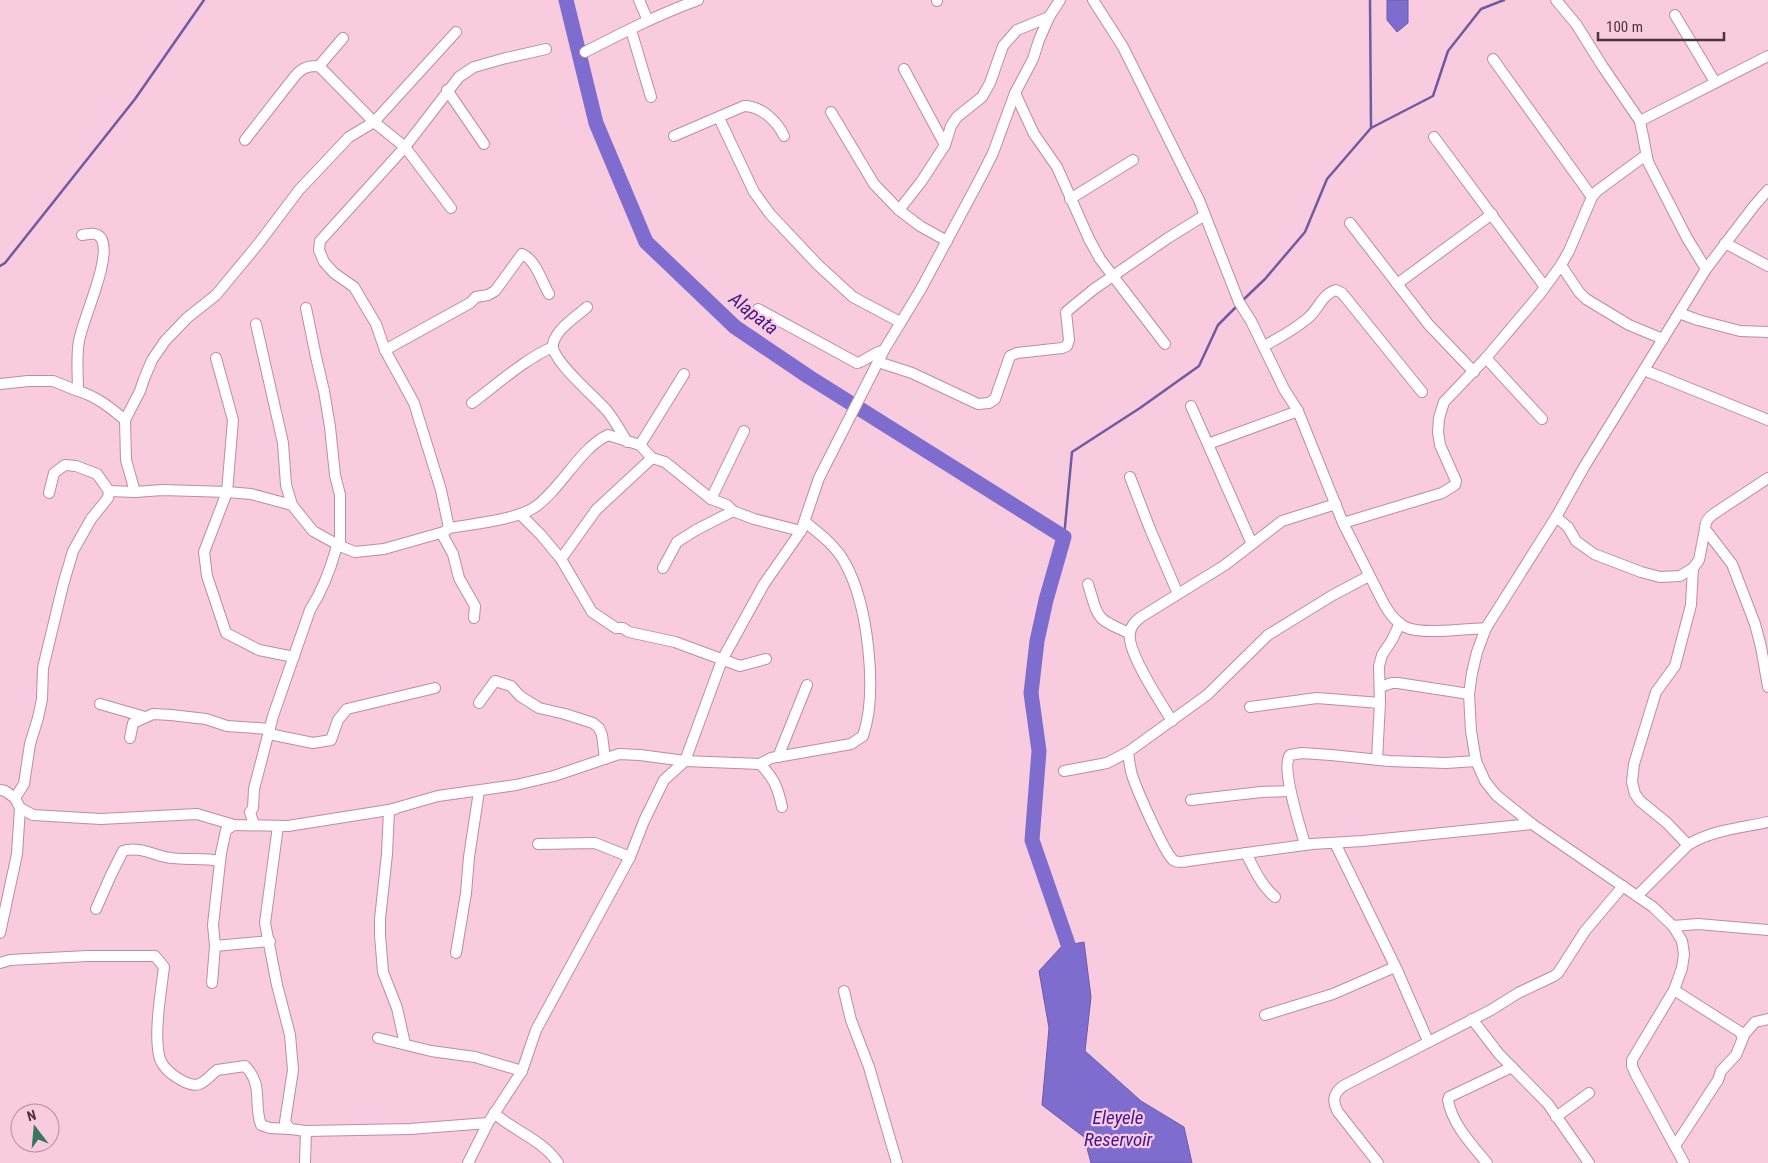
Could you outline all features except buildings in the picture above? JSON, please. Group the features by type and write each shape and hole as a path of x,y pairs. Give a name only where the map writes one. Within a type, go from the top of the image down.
{"street":[{"path":"639,0 648,21"},
{"path":"586,52 648,21 698,0"},
{"path":"801,531 819,478 884,350 921,289 993,153 1015,93 1033,60 1049,17 1060,0"},
{"path":"1093,0 1123,47 1205,215 1241,306 1264,346 1284,389 1298,411 1343,523 1391,616 1404,626 1417,631 1486,628"},
{"path":"1556,0 1576,24 1640,121 1648,162 1706,269"},
{"path":"1675,15 1715,82"},
{"path":"899,210 921,182 945,145 951,126 957,117 982,97 1003,46 1017,30 1049,17"},
{"path":"631,30 651,96"},
{"path":"135,492 126,460 125,420 140,391 152,360 166,340 187,318 216,295 299,190 349,137 374,122 456,32"},
{"path":"319,66 343,38"},
{"path":"474,618 475,606 459,578 452,554 442,534 446,530 441,490 414,403 385,350 376,324 354,287 334,273 324,262 319,250 320,241 405,147 458,77 474,67 546,49"},
{"path":"1640,121 1768,56"},
{"path":"1493,59 1592,197"},
{"path":"245,140 302,68 319,66 374,122 405,147 450,208"},
{"path":"904,69 945,145"},
{"path":"447,90 484,144"},
{"path":"1015,93 1034,134 1058,167 1088,239 1112,276 1165,344"},
{"path":"674,136 744,106 751,106 774,121 784,136"},
{"path":"830,112 874,184 899,210 920,226 947,241"},
{"path":"718,118 754,192 770,214 818,265 853,297 900,322"},
{"path":"1434,137 1545,286"},
{"path":"1343,523 1442,493 1455,485 1456,481 1440,445 1438,432 1438,418 1444,402 1486,358 1561,265 1592,197 1597,191 1646,155"},
{"path":"1070,199 1133,160"},
{"path":"1684,1163 1632,1066 1632,1060 1674,990 1682,968 1684,954 1682,941 1673,926 1653,907 1532,824 1496,794 1486,781 1476,761 1471,731 1469,694 1477,652 1486,628 1706,269 1768,190"},
{"path":"1397,284 1492,214"},
{"path":"878,362 912,373 978,404 989,403 995,399 1010,356 1017,353 1067,346 1069,340 1066,312 1112,276 1205,215"},
{"path":"1350,223 1429,325 1474,372"},
{"path":"78,391 79,341 96,286 103,246 102,240 98,235 94,233 82,235"},
{"path":"1725,243 1768,266"},
{"path":"385,350 470,303 476,297 488,295 495,291 522,254 533,263 549,294"},
{"path":"1561,265 1586,299 1629,325 1663,339"},
{"path":"1264,346 1309,317 1327,294 1336,290 1342,292 1422,392"},
{"path":"587,307 558,334 553,347 558,358 574,378 608,412 627,442"},
{"path":"306,308 324,391 335,475 340,495 340,546"},
{"path":"758,310 857,363 862,362 876,352 884,350"},
{"path":"1679,313 1740,331 1768,332"},
{"path":"256,324 283,444 286,485 292,506 312,531 355,552 368,551 446,530 520,514 535,508 602,437 608,435 640,445 652,458 665,462 711,499 726,505 733,511 754,519 801,531"},
{"path":"472,403 523,365 553,347"},
{"path":"216,358 233,420 227,492 204,552 206,576 226,633 260,650 294,657"},
{"path":"1486,358 1542,419"},
{"path":"1644,370 1768,420"},
{"path":"640,445 684,374"},
{"path":"0,384 54,381 87,393 109,406 125,420"},
{"path":"1191,406 1252,544"},
{"path":"1208,444 1298,411"},
{"path":"711,499 744,431"},
{"path":"561,559 596,510 652,458"},
{"path":"15,798 24,784 30,744 42,698 44,668 62,585 73,551 91,519 108,498 109,490 97,474 76,466 65,465 54,473 48,493"},
{"path":"1130,477 1178,594"},
{"path":"1556,516 1568,527 1576,541 1594,554 1641,572 1672,578 1680,576 1693,568 1699,560 1705,524 1708,518 1768,478"},
{"path":"109,490 135,492 163,490 251,494 292,506"},
{"path":"1172,721 1136,659 1130,645 1129,633 1133,624 1141,617 1225,565 1282,522 1336,504"},
{"path":"663,568 677,542 733,511"},
{"path":"520,514 561,559 592,612 616,628 675,642 740,666 766,659"},
{"path":"405,1044 397,1008 383,972 380,919 390,810 406,807 438,796 516,785 545,778 619,754 685,761 760,764 771,758 851,744 863,736 870,694 869,656 859,595 845,562 832,545 805,522 801,531 764,584 722,660 685,761 664,780 644,820 630,857 536,1030 522,1071 488,1123 468,1163"},
{"path":"1705,528 1732,564 1755,624 1768,687"},
{"path":"254,825 250,812 253,808 254,789 278,700 310,610 330,571 336,548 340,546"},
{"path":"1688,845 1667,823 1640,801 1632,782 1634,764 1656,692 1675,666 1691,605 1693,568"},
{"path":"1064,771 1107,763 1128,752 1207,695 1268,635 1333,595 1369,576"},
{"path":"1088,584 1100,619 1129,633"},
{"path":"1377,760 1380,703 1379,666 1382,655 1400,623"},
{"path":"479,704 495,681 511,686 520,696 538,708 594,723 602,735 605,759"},
{"path":"1380,687 1398,683 1469,694"},
{"path":"778,757 807,685"},
{"path":"130,738 133,723 153,714 206,719 227,726 270,731 314,743 331,740 338,720 347,709 435,688"},
{"path":"1250,707 1317,698 1380,703"},
{"path":"100,704 145,717"},
{"path":"1128,752 1132,774 1137,786 1164,844 1174,860 1178,862 1305,845 1532,824"},
{"path":"1305,845 1290,791 1287,763 1288,757 1294,753 1331,754 1377,760 1446,763 1476,761"},
{"path":"760,764 778,788 782,807"},
{"path":"0,790 15,798 20,808 17,854 0,933"},
{"path":"456,953 466,893 468,857 479,790"},
{"path":"1191,800 1262,792 1290,791"},
{"path":"20,808 33,815 101,819 197,814 234,825 288,826 406,807"},
{"path":"1636,896 1688,845 1697,839 1768,822"},
{"path":"212,983 215,946 213,925 220,861 226,830 234,825"},
{"path":"278,826 265,922 277,985 290,1035 293,1070 285,1122 290,1129"},
{"path":"538,844 595,843 630,857"},
{"path":"1334,843 1395,967 1428,1041"},
{"path":"96,909 120,854 126,849 179,859 220,861"},
{"path":"1246,853 1258,877 1275,897"},
{"path":"1378,1163 1338,1112 1334,1104 1337,1091 1343,1086 1518,993 1554,976 1585,931 1623,886"},
{"path":"1673,926 1698,924 1768,930"},
{"path":"215,946 270,941"},
{"path":"0,963 10,960 155,956 164,967 158,1022 158,1057 170,1073 187,1084 193,1085 206,1082 217,1070 245,1066 251,1072 258,1090 261,1125 270,1128 306,1130 410,1129 488,1123"},
{"path":"1265,1015 1333,994 1395,967"},
{"path":"1674,990 1740,1032 1743,1036"},
{"path":"844,992 851,1020 869,1067 897,1163"},
{"path":"1472,1019 1489,1043 1537,1092 1589,1163"},
{"path":"1674,1146 1718,1080 1721,1071 1736,1055 1743,1036 1754,1022 1768,1019"},
{"path":"378,1038 431,1052 475,1057 522,1071"},
{"path":"1487,1163 1472,1146 1458,1124 1448,1100 1449,1097 1512,1067"},
{"path":"1556,1117 1588,1092"},
{"path":"494,1113 507,1125 542,1147 558,1163"},
{"path":"306,1130 306,1163"}],"water":[{"path":"1387,0 1408,0 1408,23 1397,32 1387,20"},
{"name":"Eleyele Reservoir","path":"1084,942 1091,997 1085,1051 1141,1101 1184,1127 1192,1163 1091,1163 1084,1137 1042,1105 1049,1028 1039,971 1062,946"}],"waterway":[{"path":"0,266 5,263 135,99 204,0"},
{"name":"Alapata","path":"566,0 596,123 646,242 735,327 809,377 1064,537 1046,600 1037,641 1031,693 1039,751 1032,840 1070,950 1071,965"},
{"path":"1370,0 1371,128"},
{"path":"1242,301 1265,279 1305,232 1327,179 1371,128 1433,96 1448,51 1481,9 1504,0"},
{"path":"1064,537 1072,452 1140,408 1199,366 1218,325 1238,305"}]}
